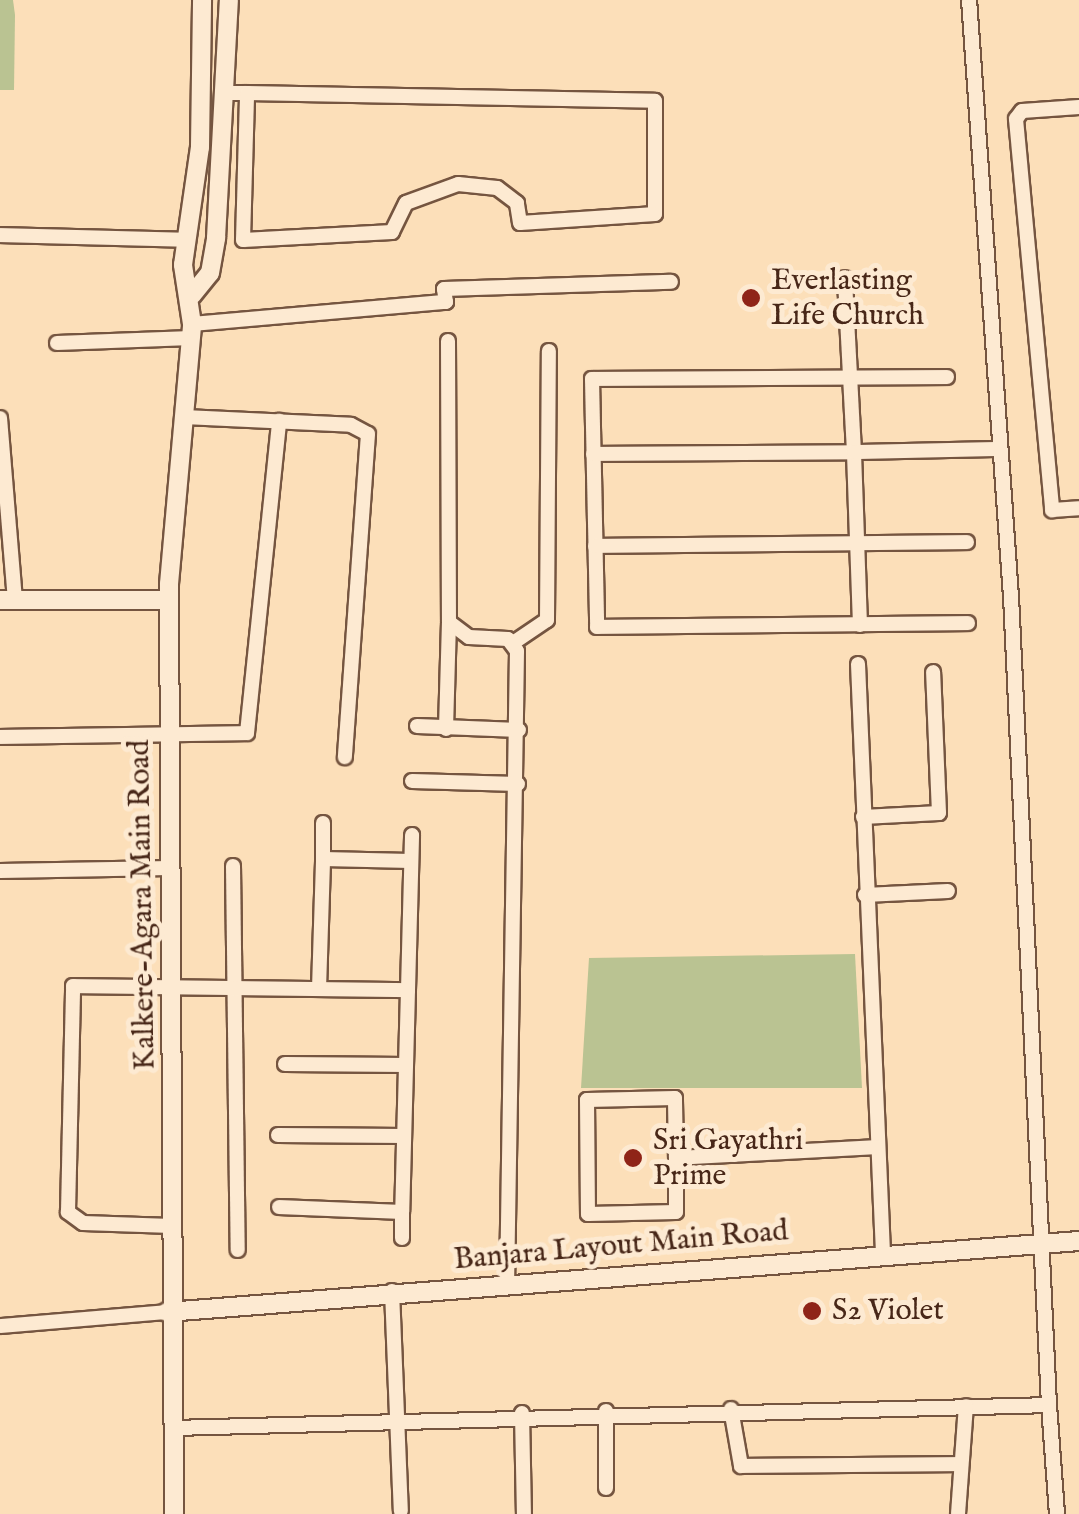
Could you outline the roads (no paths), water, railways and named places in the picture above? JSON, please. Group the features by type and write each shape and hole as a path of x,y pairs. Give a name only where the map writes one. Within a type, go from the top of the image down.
{"street":[{"name":"Kalkere-Agara Main Road","path":"174,1514 167,1312 172,1226 169,600 191,331 187,240 202,0"},
{"name":"Kalkere-Agara Main Road","path":"192,296 210,273 216,238 228,93 229,0"},
{"path":"969,0 1000,450 1057,1514"},
{"path":"216,238 392,232 406,203 458,184 497,188 517,203 520,223 655,214 656,101 228,93"},
{"path":"242,240 248,93"},
{"path":"1079,108 1022,111 1016,119 1052,510 1079,508"},
{"path":"0,235 187,240"},
{"path":"845,278 860,624"},
{"path":"57,343 446,302 444,289 671,282"},
{"path":"446,728 448,341"},
{"path":"449,622 469,637 514,643 548,620 549,352"},
{"path":"947,377 592,379 596,628 968,623"},
{"path":"184,416 279,421 368,434 344,757"},
{"path":"0,418 7,600 169,600"},
{"path":"0,738 169,734 237,738 251,728 279,421"},
{"path":"593,454 1000,450"},
{"path":"595,546 967,542"},
{"path":"507,1285 518,784 514,643"},
{"path":"858,664 883,1252"},
{"path":"863,817 939,813 932,672"},
{"path":"416,726 518,730"},
{"path":"412,781 518,784"},
{"path":"319,988 323,823"},
{"path":"402,1238 412,835"},
{"path":"323,859 411,861"},
{"path":"233,866 238,1250"},
{"path":"0,871 170,868"},
{"path":"865,896 948,890"},
{"path":"172,1226 84,1223 66,1204 68,992 93,983 408,990"},
{"path":"285,1064 406,1065"},
{"path":"675,1098 676,1158 676,1212 588,1214 588,1100 675,1098"},
{"path":"278,1135 404,1136"},
{"path":"676,1158 876,1147"},
{"path":"279,1207 402,1212"},
{"name":"Banjara Layout Main Road","path":"167,1312 883,1252 1079,1240"},
{"path":"392,1292 401,1416 401,1511"},
{"path":"0,1326 167,1312"},
{"path":"173,1428 401,1416 1049,1405"},
{"path":"958,1514 966,1406"},
{"path":"731,1409 741,1466 960,1464"},
{"path":"606,1412 606,1488"},
{"path":"522,1413 524,1514"}],"place":[{"name":"Everlasting Life Church","path":"751,298"},
{"name":"Sri Gayathri Prime","path":"633,1158"},
{"name":"S2 Violet","path":"812,1311"}]}
